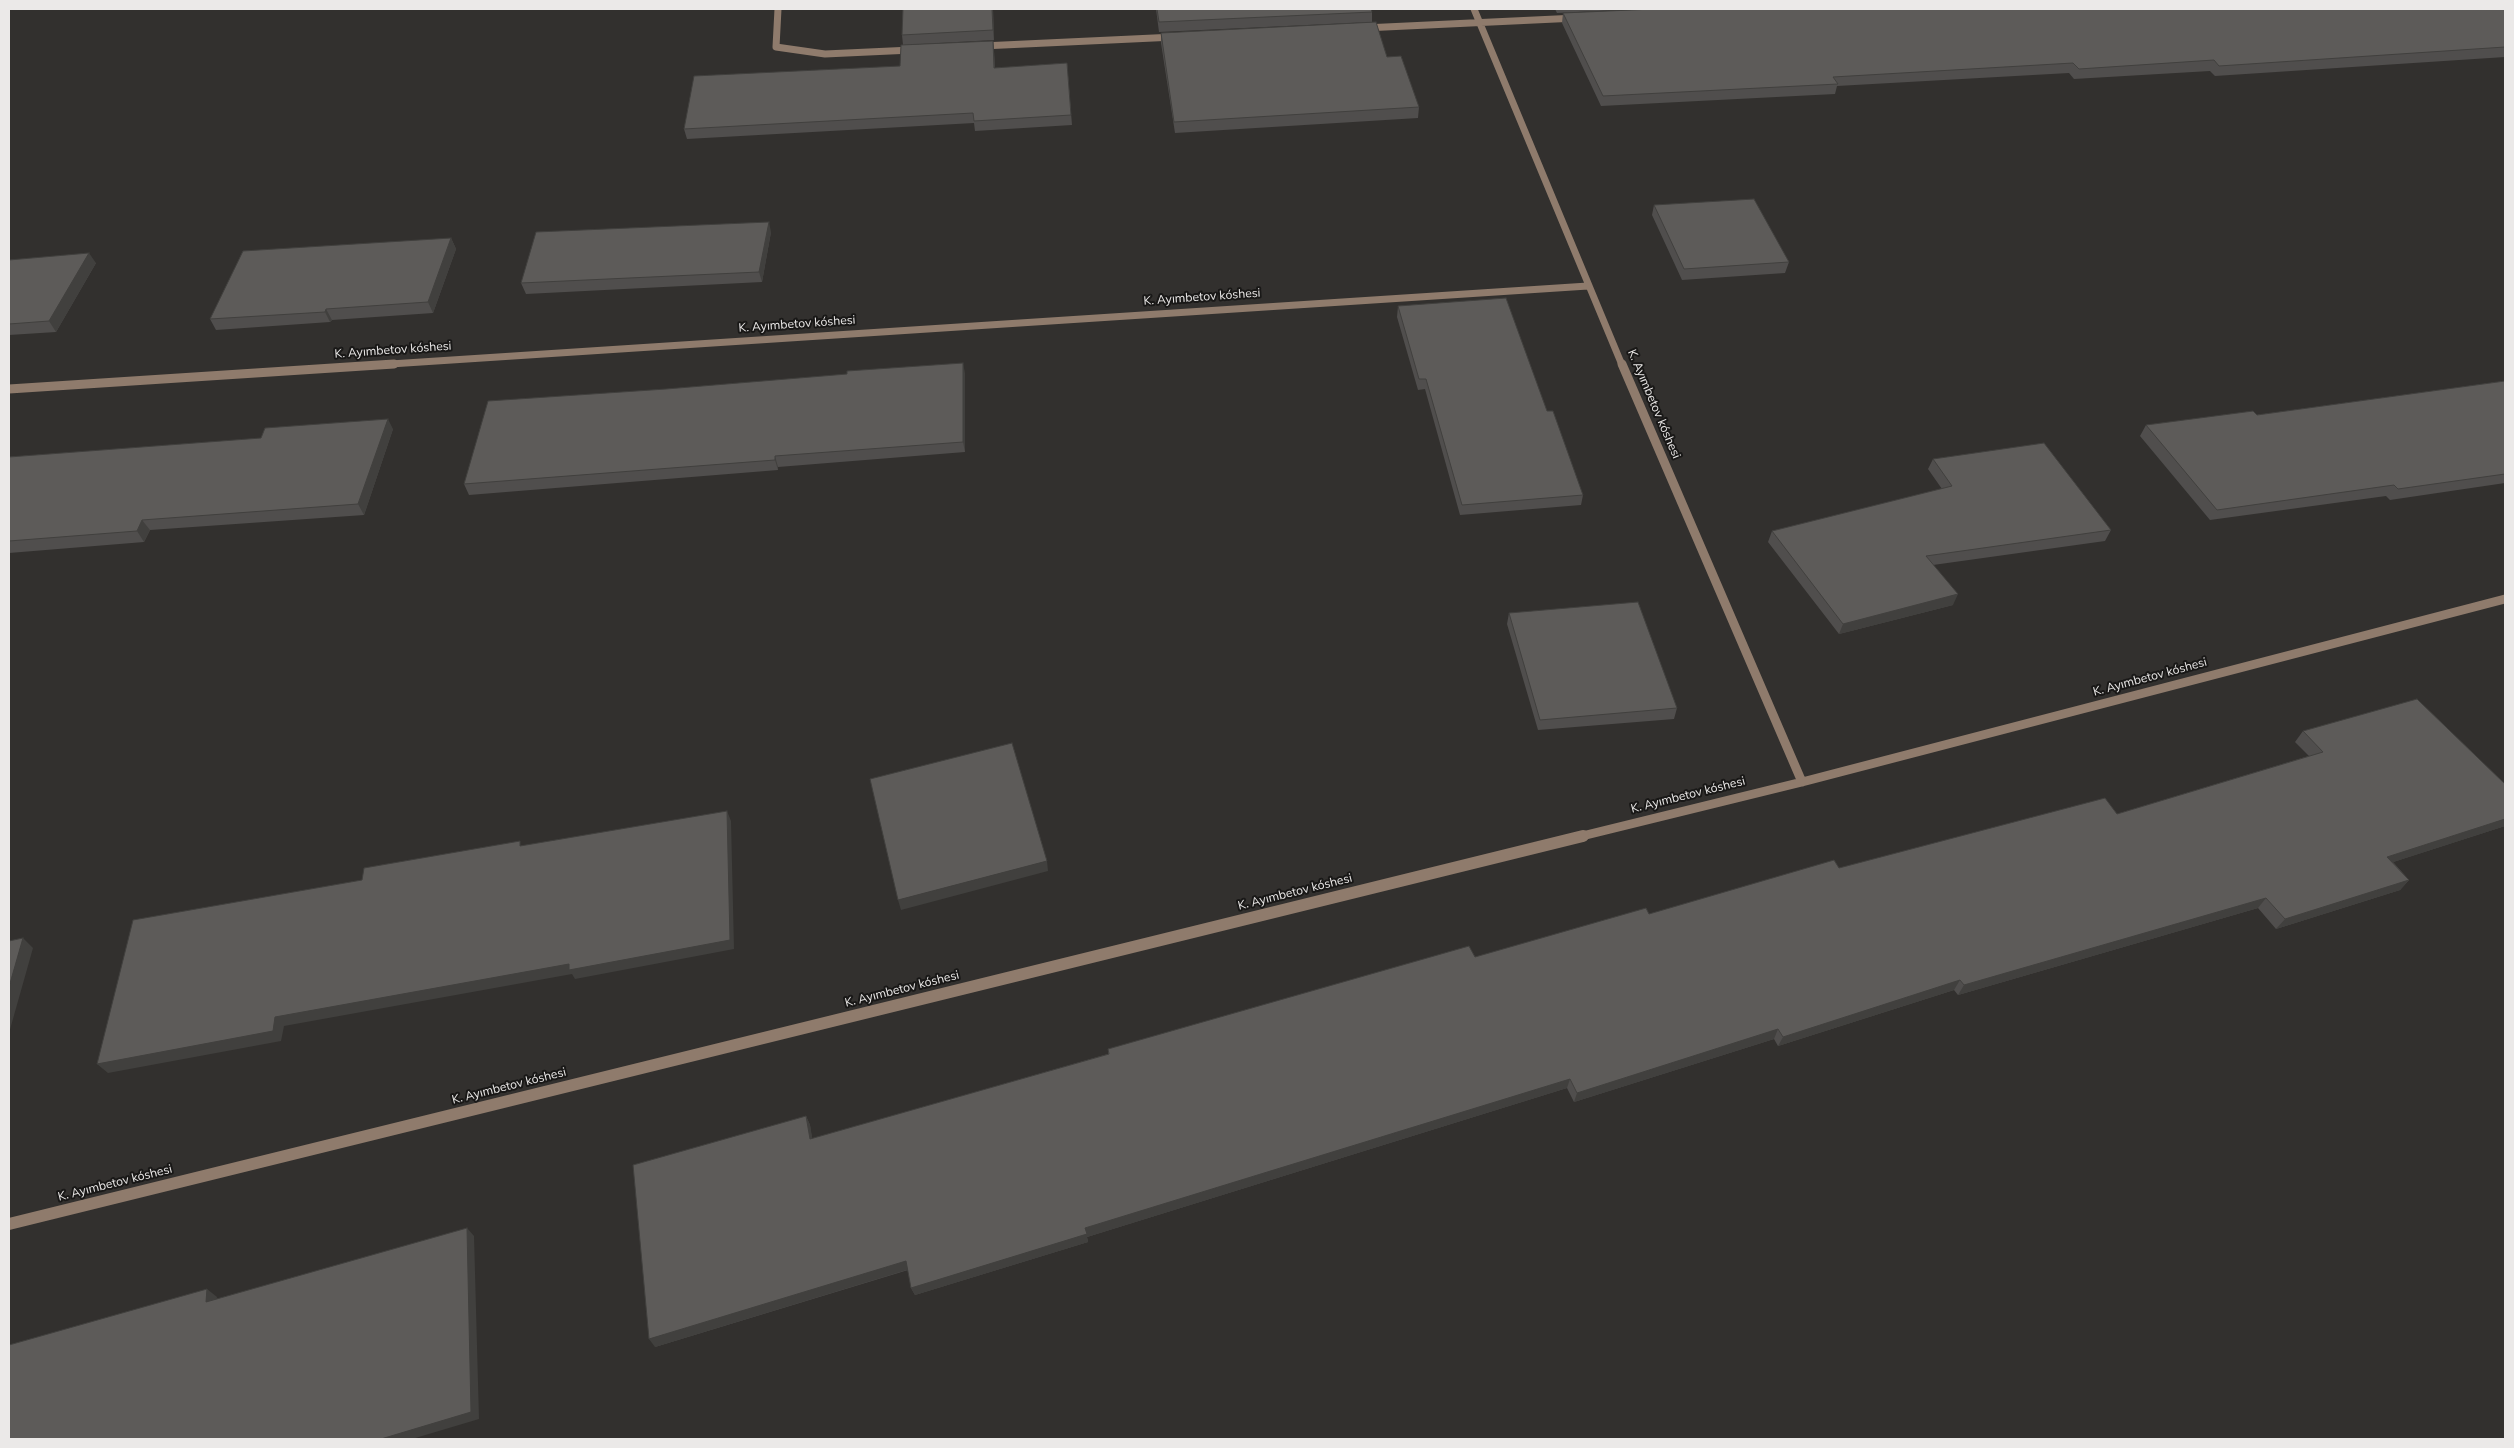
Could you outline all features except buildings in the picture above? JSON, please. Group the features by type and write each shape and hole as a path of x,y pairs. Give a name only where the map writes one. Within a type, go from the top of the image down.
{"street":[{"path":"778,9 776,48 826,54 925,49"},
{"name":"K. Ayımbetov kóshesi","path":"1474,9 1588,286 1802,782"},
{"path":"1351,29 1587,17"},
{"path":"974,47 1183,37"},
{"name":"K. Ayımbetov kóshesi","path":"9,389 1588,286"},
{"name":"K. Ayımbetov kóshesi","path":"9,1224 1802,782 2505,599"}]}
